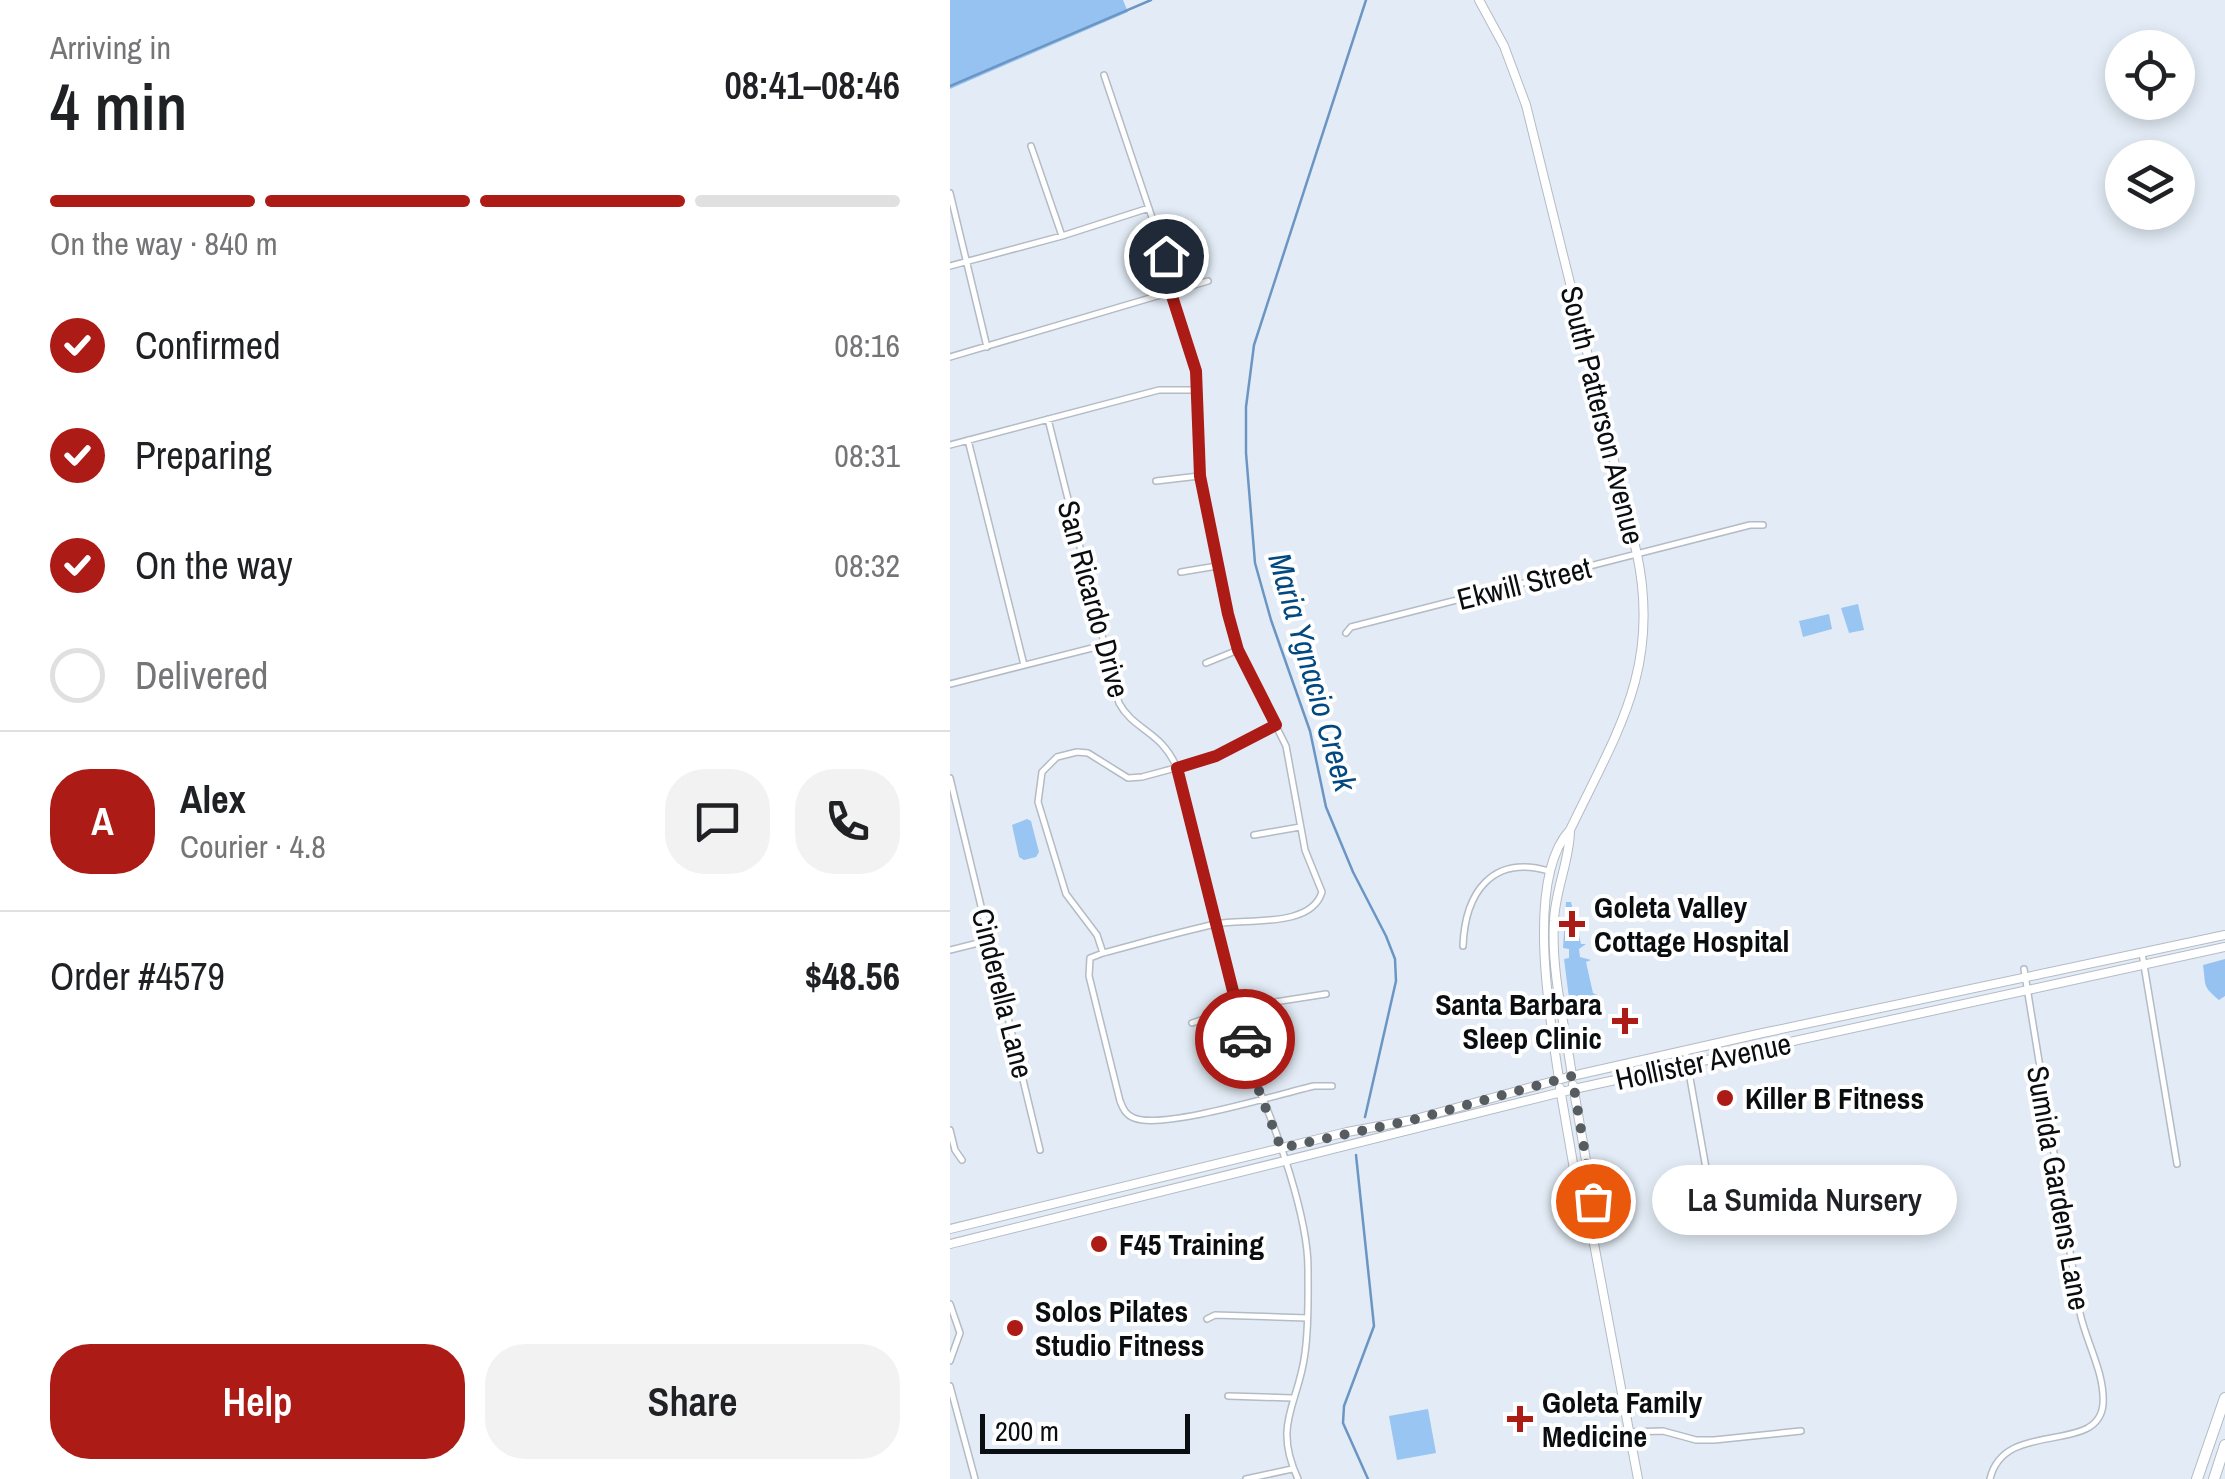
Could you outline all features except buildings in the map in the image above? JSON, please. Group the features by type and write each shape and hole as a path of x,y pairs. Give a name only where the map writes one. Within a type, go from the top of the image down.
{"highway":[{"path":"2197,1479 2225,1398"},
{"path":"2214,1479 2225,1445"}],"main road":[{"name":"South Patterson Avenue","path":"1479,0 1504,46 1526,105 1637,554 1644,606 1636,683 1620,730 1570,830 1553,938 1558,996 1593,1201 1589,1214 1638,1479"},
{"name":"South Patterson Avenue","path":"1570,830 1562,838 1547,894 1544,955 1580,1204 1589,1214"},
{"name":"Hollister Avenue","path":"950,1230 1347,1132 1412,1120 1559,1079 2025,974 2225,935"},
{"name":"Hollister Avenue","path":"950,1244 1561,1092 2225,946"}],"street":[{"path":"1104,75 1166,256 1171,293 1190,347 1198,390 1200,476 1238,650 1276,725 1291,767 1305,850 1321,889 1320,900 1280,920 1217,924 1103,953 1090,958 1089,976 1120,1100 1128,1115 1136,1120 1180,1117 1314,1086 1332,1086"},
{"path":"1032,146 1062,236"},
{"path":"950,193 987,347"},
{"path":"950,266 1150,208"},
{"path":"950,357 1208,280"},
{"path":"950,444 1159,390 1198,390"},
{"name":"San Ricardo Drive","path":"1048,419 1124,712 1160,740 1177,768 1237,1008 1306,1244 1305,1355 1286,1436 1293,1469"},
{"path":"968,440 1024,665"},
{"path":"1156,482 1200,476"},
{"name":"Ekwill Street","path":"1346,633 1352,627 1750,524 1763,526"},
{"path":"1180,572 1218,566"},
{"path":"950,684 1104,645"},
{"path":"1206,663 1238,650"},
{"path":"1103,953 1097,936 1066,894 1038,802 1042,772 1057,757 1077,752 1088,753 1128,778 1216,756 1276,725"},
{"name":"Cinderella Lane","path":"950,778 1040,1150"},
{"path":"1254,836 1300,827"},
{"path":"1463,946 1466,912 1474,894 1488,880 1519,867 1552,872"},
{"path":"950,950 990,940"},
{"path":"2142,953 2177,1164"},
{"name":"Sumida Gardens Lane","path":"1990,1479 1994,1465 2010,1448 2081,1431 2098,1418 2103,1404 2080,1313 2025,974"},
{"path":"1192,1023 1237,1008 1326,994"},
{"path":"1685,1050 1712,1202"},
{"path":"1132,1128 1136,1120"},
{"path":"950,1130 962,1160"},
{"path":"950,1306 960,1333 950,1361"},
{"path":"1207,1318 1307,1318"},
{"path":"950,1386 976,1479"},
{"path":"1228,1396 1292,1398"},
{"path":"1628,1432 1663,1431 1696,1440 1801,1432"},
{"path":"1246,1479 1293,1469 1298,1479"}],"shaded area":[{"path":"950,0 1123,0 1128,12 950,89"},
{"path":"1858,604 1864,630 1849,633 1841,608"},
{"path":"1829,614 1832,629 1803,637 1799,621"},
{"path":"1031,821 1039,852 1024,860 1019,857 1012,825"},
{"path":"1566,902 1571,902 1581,944 1586,944 1579,949 1580,957 1591,960 1586,962 1593,993 1601,1002 1571,1014 1564,959 1569,958 1569,949 1563,948"},
{"path":"2225,959 2225,996 2219,1000 2206,985 2203,965"},
{"path":"1428,1409 1436,1453 1397,1460 1389,1416"}],"waterway":[{"path":"950,86 1151,0"},
{"name":"Maria Ygnacio Creek","path":"1365,1117 1396,981 1395,959 1326,807 1310,731 1255,563 1246,407 1254,345 1366,0"},
{"name":"Maria Ygnacio Creek","path":"1356,1155 1374,1326 1344,1406 1343,1423 1368,1479"}],"way so far":[{"path":"1245,1039 1256,1083 1281,1148 1412,1120 1572,1076 1593,1201"}],"place":[{"name":"Goleta Valley Cottage Hospital","path":"1572,924"},
{"name":"Santa Barbara Sleep Clinic","path":"1625,1021"},
{"name":"Killer B Fitness","path":"1725,1098"},
{"name":"La Sumida Nursery","path":"1593,1201"},
{"name":"F45 Training","path":"1099,1244"},
{"name":"Solos Pilates Studio Fitness","path":"1015,1328"},
{"name":"Goleta Family Medicine","path":"1520,1419"}],"route":[{"path":"1166,256 1171,293 1196,371 1200,476 1228,614 1238,650 1276,725 1216,756 1177,768 1245,1039"}]}
